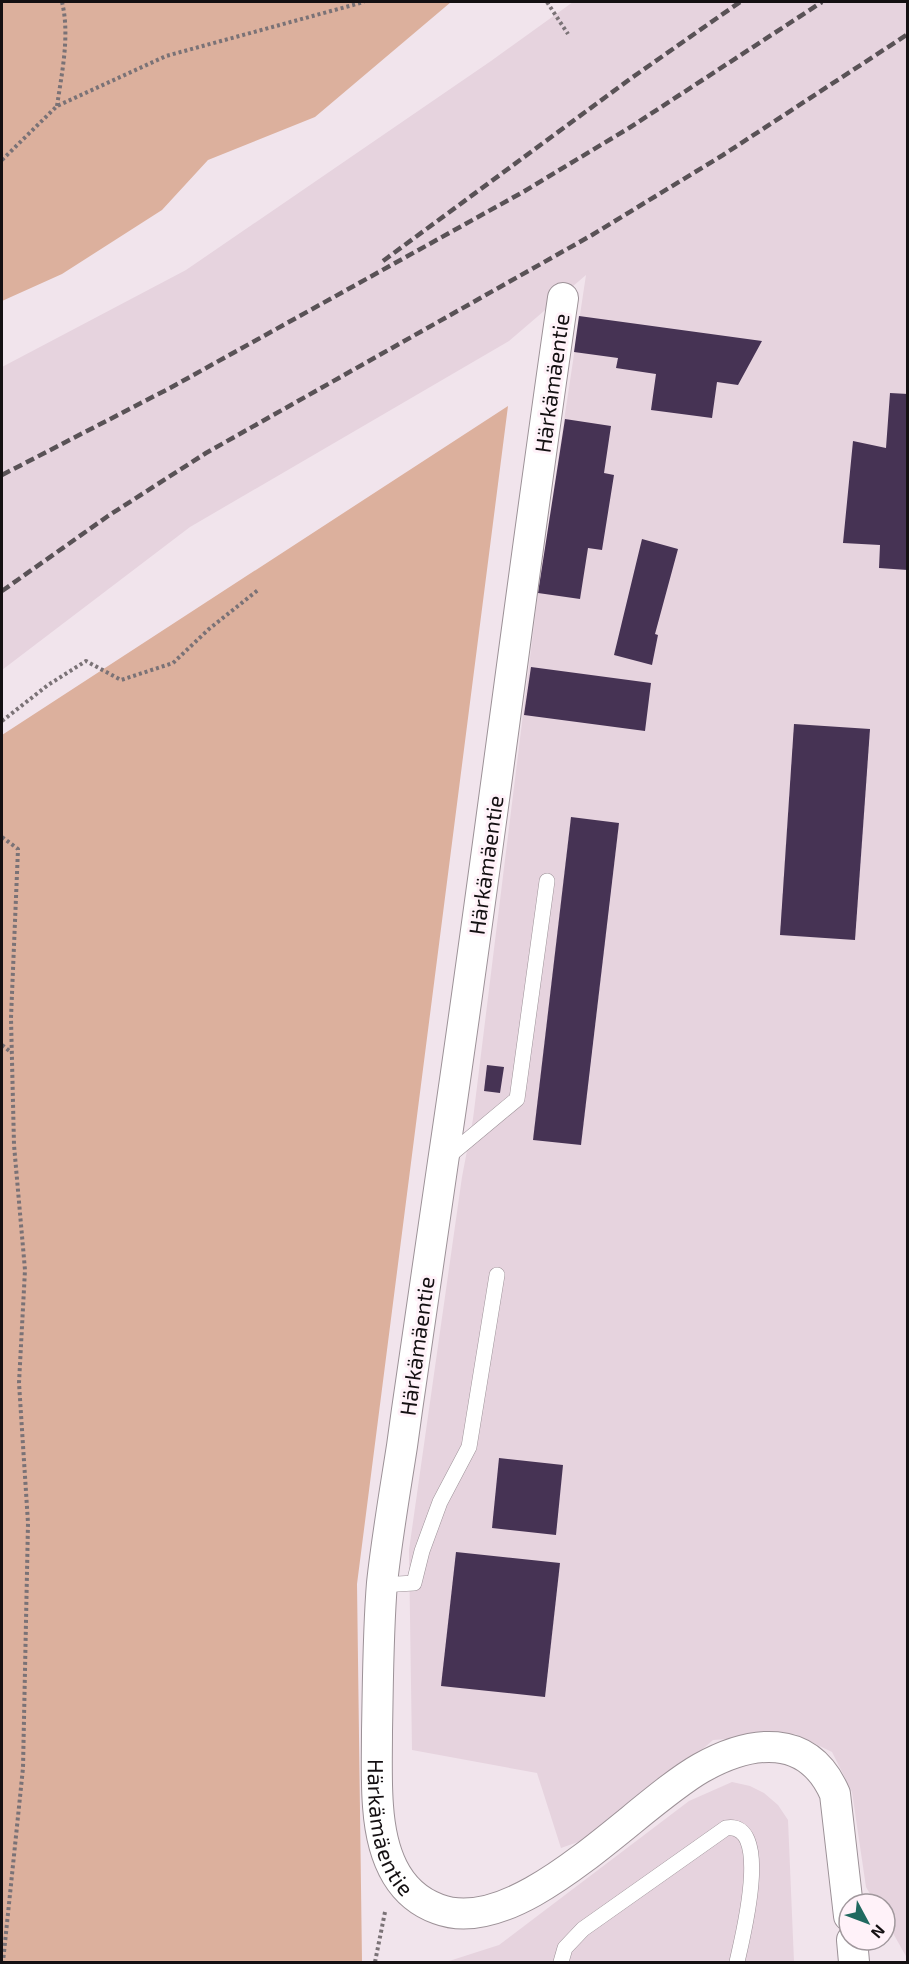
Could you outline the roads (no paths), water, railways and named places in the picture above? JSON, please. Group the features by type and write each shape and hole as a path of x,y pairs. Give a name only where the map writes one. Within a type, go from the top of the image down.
{"street":[{"name":"Härkämäentie","path":"563,298 382,1585 377,1803 385,1847 393,1870 404,1886 430,1906 461,1915 483,1914 523,1897 560,1874 700,1768 762,1745 796,1752 808,1757 829,1779 835,1794 846,1892"}],"lane":[{"path":"443,1160 518,1099 547,881"},
{"path":"382,1585 414,1582 422,1551 441,1502 469,1447 497,1275"},
{"path":"561,1962 565,1948 583,1929 726,1828 733,1827 743,1832 752,1850 750,1900 737,1962"}],"railway":[{"path":"383,261 630,79 740,2"},
{"path":"2,475 170,388 523,192 629,128 822,2"},
{"path":"2,591 108,516 206,453 592,235 723,155 908,34"}]}
